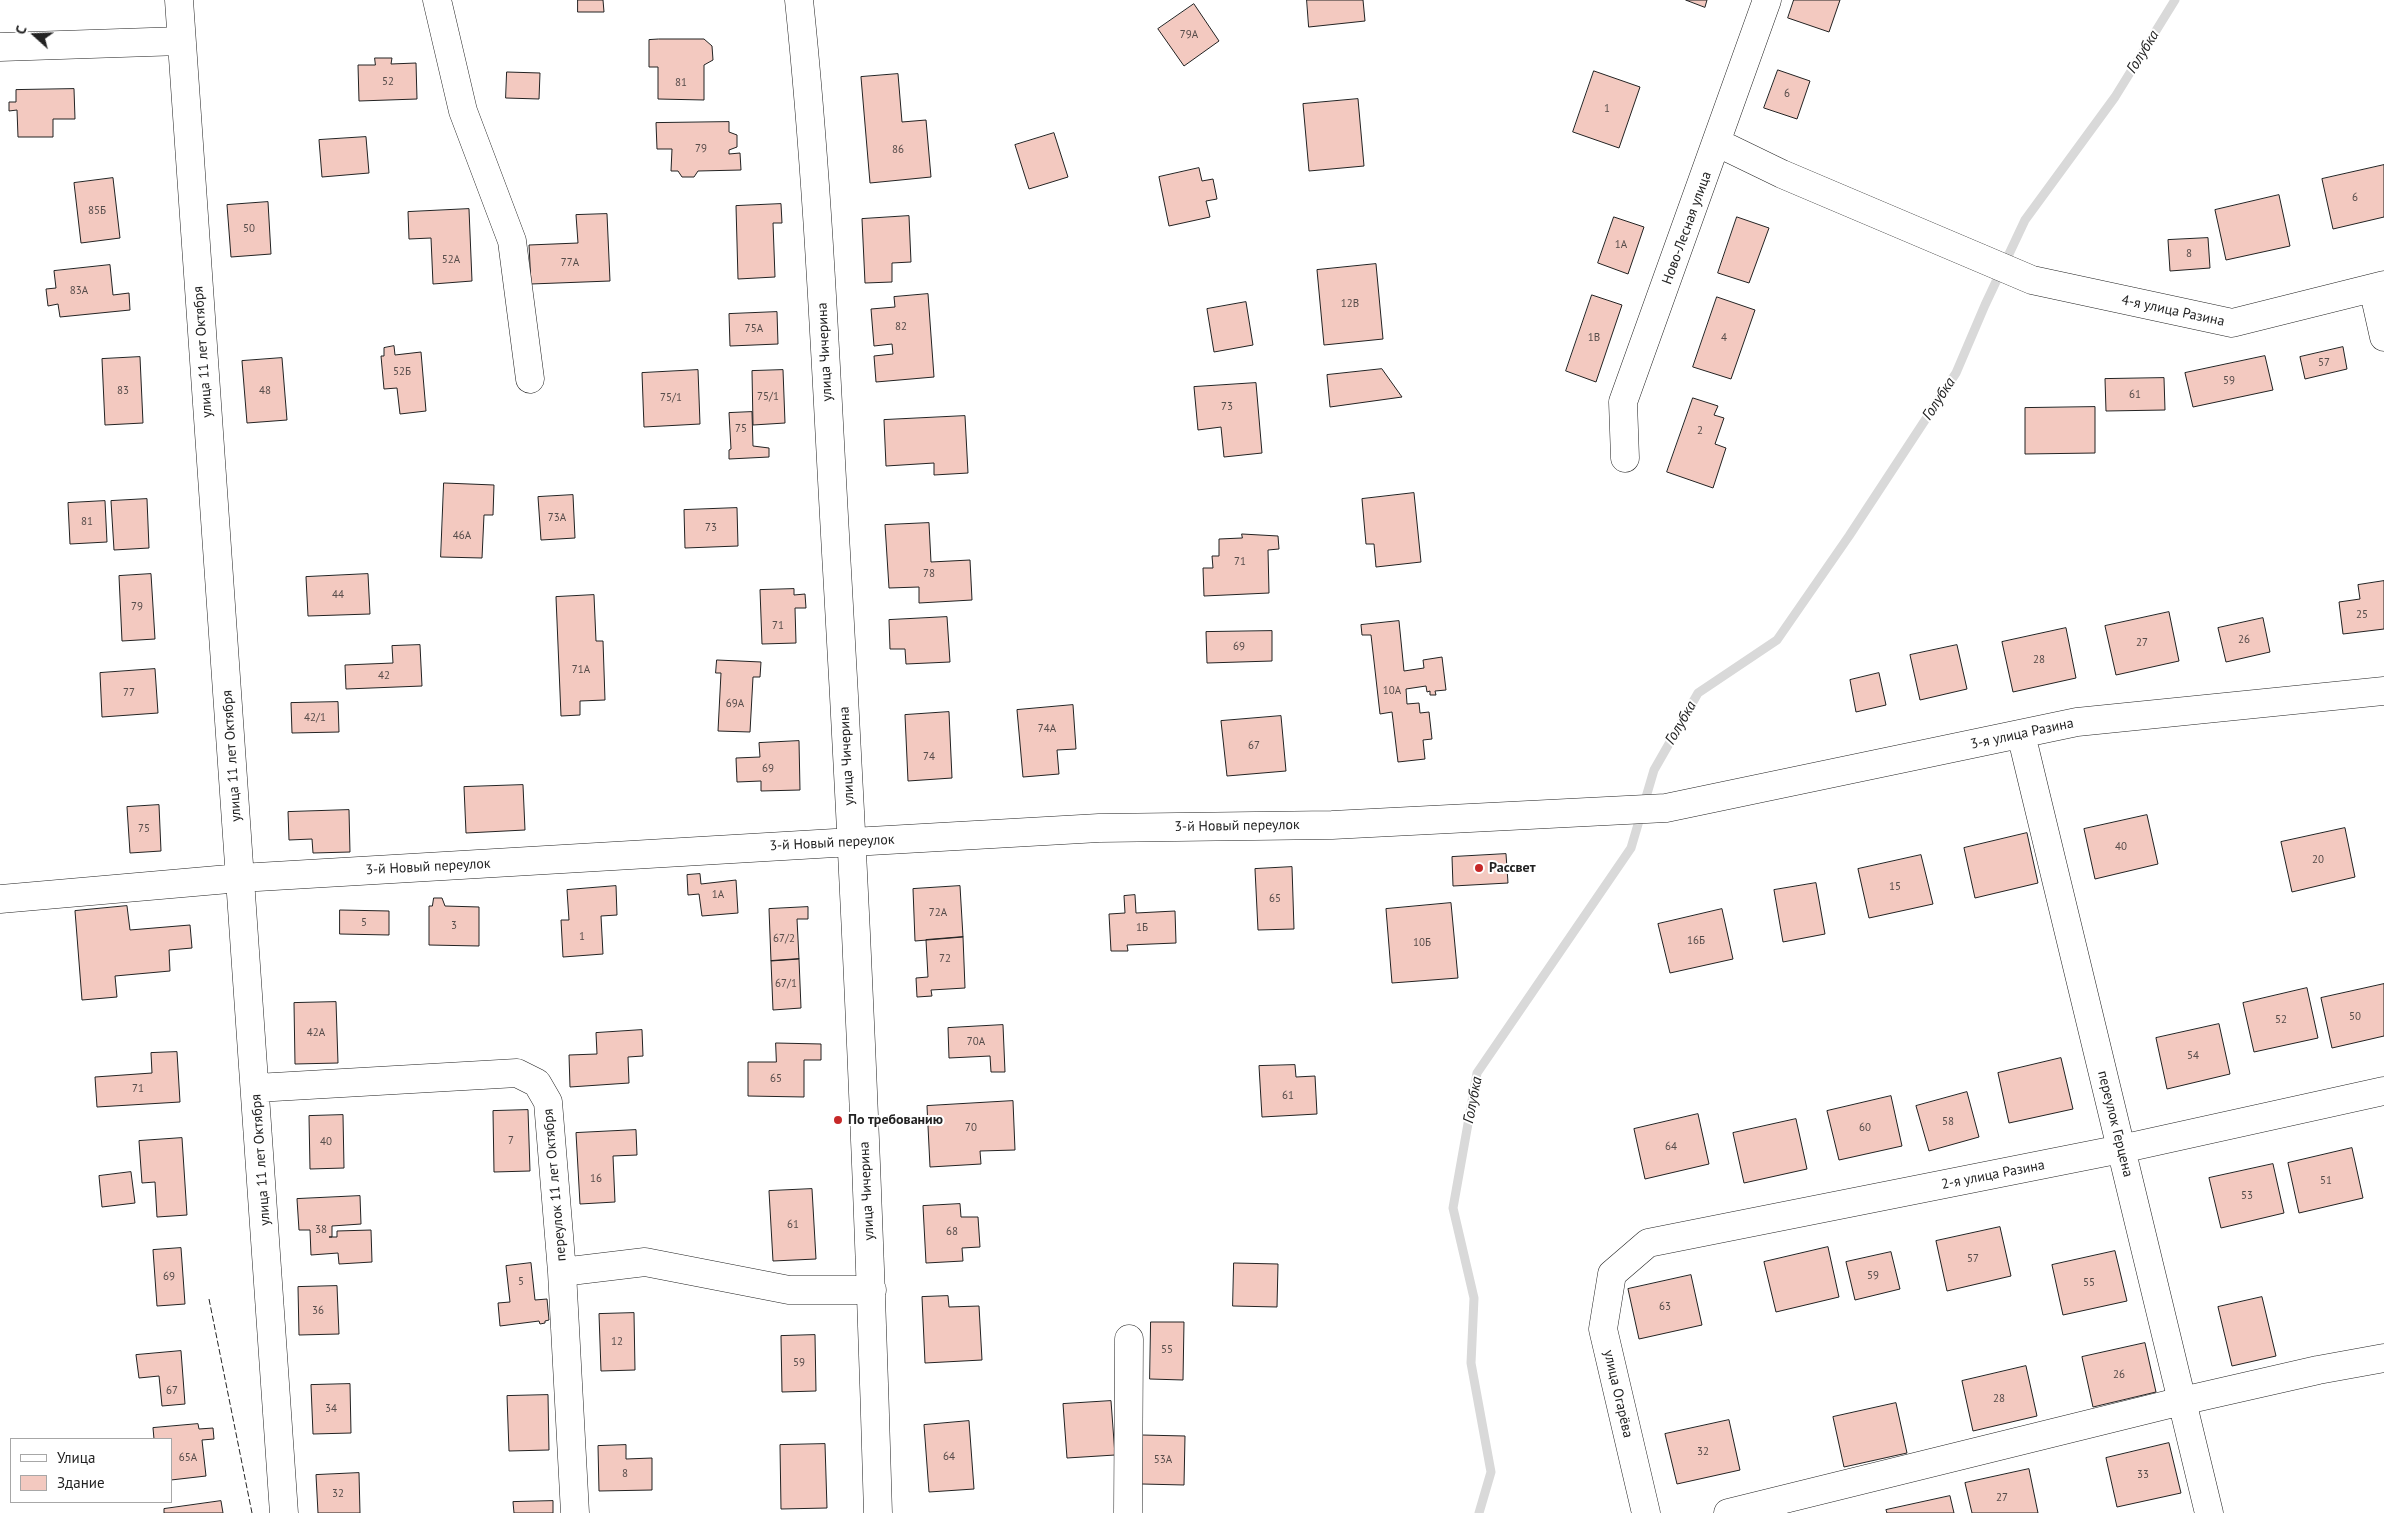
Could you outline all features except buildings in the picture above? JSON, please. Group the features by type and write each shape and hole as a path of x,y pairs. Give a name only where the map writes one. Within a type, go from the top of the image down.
{"street":[{"name":"улица 11 лет Октября","path":"179,0 284,1513"},
{"path":"437,0 462,111 512,241 530,379"},
{"name":"улица Чичерина","path":"799,0 812,128 852,842 872,1290 878,1513"},
{"name":"Ново-Лесная улица","path":"1625,458 1624,402 1718,143 1767,0"},
{"path":"0,47 181,41"},
{"name":"4-я улица Разина","path":"1718,143 1782,174 2032,280 2232,323 2378,287"},
{"path":"2378,287 2384,337"},
{"name":"3-я улица Разина","path":"1666,808 2077,722 2384,692"},
{"name":"переулок Герцена","path":"2021,734 2209,1513"},
{"name":"3-й Новый переулок","path":"0,899 240,878 1099,828 1332,825 1666,808"},
{"name":"переулок 11 лет Октября","path":"256,1088 517,1073 537,1083 548,1102 562,1272 575,1513"},
{"name":"2-я улица Разина","path":"1612,1274 1648,1243 2121,1149 2384,1090"},
{"path":"562,1272 645,1262 789,1290 872,1290"},
{"name":"улица Огарёва","path":"1612,1274 1603,1330 1646,1513"},
{"path":"1128,1513 1130,1339"},
{"path":"1728,1513 2182,1401 2318,1370 2384,1358"}],"waterway":[{"name":"Голубка","path":"1479,1513 1491,1472 1471,1363 1474,1298 1453,1208 1477,1073 1631,848 1654,770 1698,693 1777,640 1849,536 1956,373 1985,305 2025,220 2115,97 2175,0"}],"fence":[{"path":"209,1299 252,1513"}],"place":[{"name":"Рассвет","path":"1479,868"},
{"name":"По требованию","path":"838,1120"}]}
